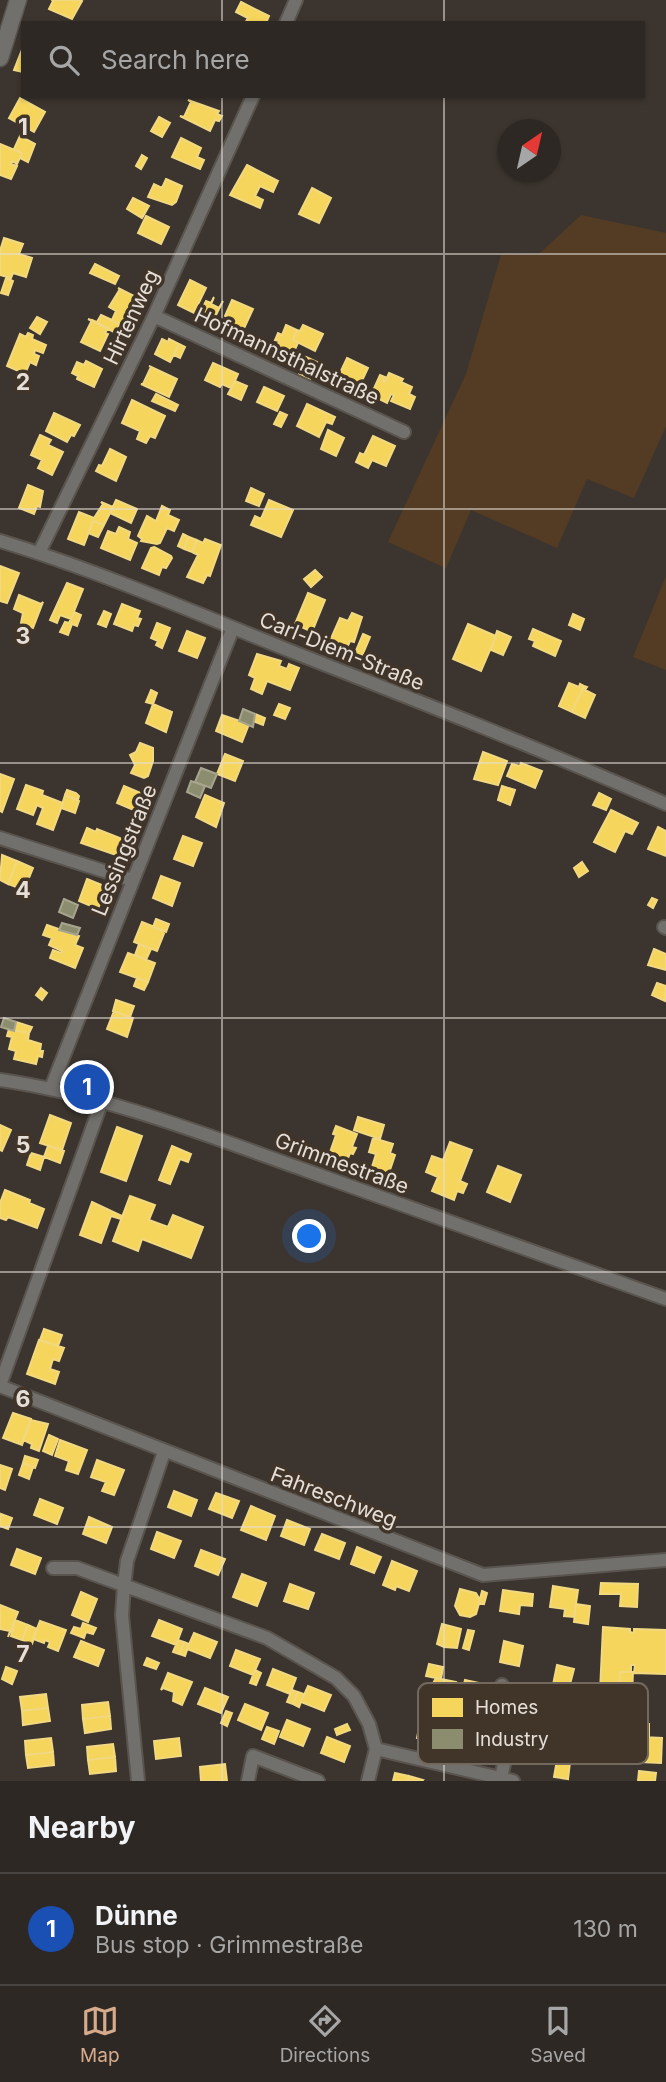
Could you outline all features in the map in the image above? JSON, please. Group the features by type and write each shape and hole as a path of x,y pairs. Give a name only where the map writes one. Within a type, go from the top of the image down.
{"street":[{"path":"0,58 18,0"},
{"path":"287,21 296,0"},
{"name":"Hirtenweg","path":"39,553 154,316 252,98"},
{"name":"Hofmannsthalstraße","path":"154,316 404,432"},
{"name":"Carl-Diem-Straße","path":"0,541 39,553 233,628 578,765 666,804"},
{"name":"Lessingstraße","path":"51,1087 233,628"},
{"path":"0,838 132,880"},
{"name":"Grimmestraße","path":"0,1080 51,1087 102,1101 260,1154 666,1299"},
{"path":"0,1386 102,1101"},
{"name":"Fahreschweg","path":"0,1386 483,1575 666,1560"},
{"path":"138,1781 122,1615 124,1587 127,1561 164,1452"},
{"path":"53,1568 77,1568 124,1587 185,1606 267,1638 336,1678 354,1696 369,1724 376,1749 368,1781"},
{"path":"376,1749 418,1759"},
{"path":"247,1781 253,1756 318,1781"},
{"path":"442,1764 507,1779"}],"shaded area":[{"path":"581,215 666,233 666,426 634,498 587,479 557,548 471,510 446,568 388,542 466,374 501,255 539,254"},
{"path":"666,576 666,670 633,657"}],"building: Homes":[{"path":"52,0 82,1 72,19 49,9"},
{"path":"241,2 269,16 267,21 246,21 248,18 236,12"},
{"path":"21,52 21,72 14,70"},
{"path":"20,98 45,112 34,132 9,118"},
{"path":"188,100 219,111 217,114 222,116 219,121 215,120 210,131 180,116 184,117 191,102"},
{"path":"159,117 170,123 162,137 151,131"},
{"path":"20,136 35,144 28,162 20,158 22,153 14,149"},
{"path":"181,138 201,148 197,157 204,160 200,169 172,157"},
{"path":"0,144 22,153 17,164 12,161 11,164 17,166 11,179 0,175"},
{"path":"142,155 147,158 141,169 136,166"},
{"path":"247,165 278,181 273,192 260,186 255,196 263,200 260,208 230,195"},
{"path":"166,179 182,186 176,202 172,205 148,197 154,184 162,188"},
{"path":"312,188 331,198 319,223 299,214"},
{"path":"133,198 149,206 142,218 127,209"},
{"path":"146,216 169,227 161,244 138,233"},
{"path":"4,238 23,244 19,254 32,258 26,277 13,273 11,278 0,275 0,251"},
{"path":"95,264 119,276 115,284 90,273"},
{"path":"6,278 13,281 8,295 1,293"},
{"path":"190,280 206,288 194,313 178,305"},
{"path":"120,289 136,297 122,326 101,315 112,320 116,311 109,307"},
{"path":"214,297 211,304 219,308 223,301 213,321 194,312 198,305 203,307 206,301 211,303"},
{"path":"232,300 253,309 241,335 225,327 229,319 225,316"},
{"path":"101,315 119,324 116,332 118,334 88,319 97,322"},
{"path":"37,317 47,322 40,334 30,328"},
{"path":"92,320 108,328 100,351 81,342"},
{"path":"286,325 297,330 293,340 298,343 291,358 275,351 279,341 275,340 278,333 282,335"},
{"path":"303,325 323,334 315,351 293,340 297,330 300,331"},
{"path":"28,333 33,335 32,339 46,345 43,353 35,350 34,354 39,356 36,365 30,362 25,374 7,366 20,334 26,337"},
{"path":"162,339 179,344 170,362 155,354"},
{"path":"179,344 185,347 180,358 174,355"},
{"path":"306,357 317,362 310,379 299,374"},
{"path":"347,358 368,368 360,385 339,375"},
{"path":"86,361 102,369 94,387 77,379 78,376 72,373 77,362 84,365"},
{"path":"213,363 238,374 230,392 231,388 222,384 220,387 205,380"},
{"path":"149,366 177,379 169,397 141,384 151,367"},
{"path":"389,373 403,379 401,382 412,387 409,394 415,397 410,409 391,401 394,395 391,394 387,403 371,395 380,375 385,377 385,382"},
{"path":"235,381 247,386 241,400 228,394"},
{"path":"264,387 284,396 277,411 257,402"},
{"path":"156,394 178,405 175,411 152,401"},
{"path":"132,400 165,416 155,438 150,436 146,443 137,439 140,431 122,423"},
{"path":"307,404 335,417 332,424 326,422 319,437 297,426"},
{"path":"280,412 287,415 281,427 274,424"},
{"path":"54,413 80,425 67,442 46,431"},
{"path":"328,430 344,438 336,456 321,449"},
{"path":"40,435 51,440 48,445 63,452 52,475 38,468 42,460 31,455"},
{"path":"373,436 395,446 386,466 372,460 368,468 356,462 360,453 364,455"},
{"path":"110,449 126,457 116,481 96,471 99,465 102,466"},
{"path":"28,485 43,491 40,507 37,506 34,514 19,508"},
{"path":"251,488 264,494 259,506 246,501"},
{"path":"116,500 137,509 131,523 110,513"},
{"path":"269,500 293,510 281,537 251,525 255,516 261,519"},
{"path":"101,502 113,507 104,525 93,521 84,545 68,539 79,512 94,518 103,504"},
{"path":"162,506 170,510 168,515 179,520 174,531 167,528 157,544 141,541 138,536 147,516 156,521"},
{"path":"93,521 104,525 98,537 88,533"},
{"path":"119,527 130,532 128,539 137,543 130,560 101,548 108,531 116,534"},
{"path":"183,534 189,537 184,549 178,546"},
{"path":"189,537 197,540 192,552 184,549"},
{"path":"205,539 221,545 210,576 207,575 203,583 187,577 198,555 192,552 197,540 203,543"},
{"path":"154,547 172,558 166,568 162,567 159,575 142,568 151,548"},
{"path":"0,566 19,573 7,603 0,601"},
{"path":"315,570 322,577 311,587 304,579"},
{"path":"67,583 83,589 71,619 60,615 57,623 50,620"},
{"path":"308,593 325,600 312,632 295,624"},
{"path":"19,595 41,604 43,602 33,628 21,623 23,613 14,609"},
{"path":"122,604 140,611 137,618 141,619 132,631 114,624"},
{"path":"104,611 111,614 106,627 98,624"},
{"path":"74,612 81,615 77,626 72,624 68,635 60,632 65,622 69,623"},
{"path":"352,613 362,617 354,642 350,641 346,650 329,643 340,618 348,621"},
{"path":"573,614 584,619 580,630 569,625"},
{"path":"157,623 170,628 162,648 156,645 158,641 151,638"},
{"path":"468,624 496,636 481,671 453,659"},
{"path":"533,629 561,641 555,656 533,646 535,641 529,639"},
{"path":"187,631 205,638 197,658 179,651"},
{"path":"497,631 511,637 503,655 491,650"},
{"path":"363,634 370,637 362,656 355,653"},
{"path":"257,654 281,661 279,666 287,669 289,664 299,668 290,690 267,681 262,694 251,689 255,678 249,675"},
{"path":"569,683 584,686 572,712 559,706"},
{"path":"584,686 587,687 585,690 595,695 585,718 572,712"},
{"path":"151,690 157,693 153,704 146,702"},
{"path":"153,704 172,712 166,732 146,723"},
{"path":"279,704 290,708 285,719 274,715"},
{"path":"255,714 265,718 263,725 253,721"},
{"path":"222,715 249,724 242,742 216,731"},
{"path":"140,743 153,748 153,761 148,776 144,778 131,773 135,765 130,755 136,752"},
{"path":"483,752 507,761 498,785 474,779"},
{"path":"225,754 243,761 235,781 217,774"},
{"path":"521,763 542,771 535,788 507,776 512,764 520,766"},
{"path":"0,774 14,779 2,812 0,811"},
{"path":"26,785 63,803 53,830 37,824 43,808 37,805 33,815 17,809"},
{"path":"124,786 143,794 136,811 117,803"},
{"path":"502,786 515,790 510,805 498,800"},
{"path":"67,790 76,793 78,800 65,795"},
{"path":"599,793 611,799 606,810 593,805"},
{"path":"65,795 79,801 75,813 61,808"},
{"path":"205,795 224,803 216,827 196,817"},
{"path":"611,810 638,823 632,834 625,831 615,852 594,842"},
{"path":"658,827 666,831 666,856 648,849"},
{"path":"87,828 125,840 119,856 81,843"},
{"path":"183,836 202,843 193,866 174,859"},
{"path":"2,855 17,861 8,884 0,880"},
{"path":"17,861 33,868 24,890 8,884"},
{"path":"582,862 588,871 579,877 574,868"},
{"path":"161,876 180,883 172,906 153,898"},
{"path":"87,879 107,887 104,895 108,897 105,903 101,901 98,909 79,901"},
{"path":"652,898 657,900 653,908 648,905"},
{"path":"156,919 169,924 166,932 153,927"},
{"path":"142,922 165,931 157,951 134,942"},
{"path":"47,925 79,936 75,945 83,948 75,968 50,958 53,950 62,951 49,945 52,938 43,935"},
{"path":"139,944 151,949 146,960 135,955"},
{"path":"654,949 666,954 666,970 648,965"},
{"path":"128,953 155,963 148,982 120,972"},
{"path":"137,978 148,982 144,990 134,986"},
{"path":"657,983 666,986 665,1001 652,995"},
{"path":"41,988 47,993 42,1000 36,995"},
{"path":"116,1000 134,1006 130,1017 113,1011"},
{"path":"114,1011 133,1018 127,1037 107,1029"},
{"path":"16,1022 32,1027 29,1033 14,1030"},
{"path":"9,1029 29,1033 28,1040 41,1044 42,1057 38,1056 36,1064 14,1059 16,1051 9,1049 12,1037 7,1036"},
{"path":"50,1115 71,1123 62,1150 40,1143"},
{"path":"358,1117 384,1125 380,1139 354,1130"},
{"path":"0,1125 11,1130 2,1151 0,1150"},
{"path":"336,1126 357,1134 352,1147 356,1148 347,1161 329,1155 336,1135 333,1134"},
{"path":"117,1127 142,1136 126,1181 101,1172"},
{"path":"373,1138 393,1144 390,1153 395,1155 388,1176 371,1170 376,1154 369,1152"},
{"path":"450,1142 472,1150 460,1181 467,1184 463,1193 457,1191 454,1200 432,1191 438,1177 426,1172 432,1156 443,1160"},
{"path":"48,1146 64,1151 60,1163 44,1157"},
{"path":"172,1146 191,1154 188,1162 180,1159 170,1184 159,1180"},
{"path":"31,1153 44,1157 40,1170 27,1165"},
{"path":"498,1166 521,1175 510,1202 487,1192"},
{"path":"5,1190 44,1209 37,1228 8,1217 6,1220 0,1218 0,1203"},
{"path":"130,1196 155,1205 149,1220 168,1227 173,1215 203,1227 191,1258 142,1239 138,1251 113,1241"},
{"path":"92,1202 122,1216 121,1219 111,1216 101,1243 80,1235"},
{"path":"44,1329 62,1335 58,1346 40,1340"},
{"path":"39,1340 64,1348 59,1361 53,1359 50,1369 59,1372 55,1384 27,1374"},
{"path":"13,1413 31,1419 22,1445 3,1438"},
{"path":"31,1420 48,1424 39,1451 23,1440"},
{"path":"49,1435 58,1439 52,1455 43,1451"},
{"path":"60,1440 87,1450 78,1474 66,1470 69,1461 55,1456"},
{"path":"25,1456 38,1460 35,1468 23,1463"},
{"path":"97,1460 124,1470 114,1495 102,1491 106,1482 91,1477"},
{"path":"23,1463 33,1467 29,1479 19,1475"},
{"path":"0,1465 12,1469 5,1490 0,1488"},
{"path":"174,1491 197,1500 191,1516 168,1507"},
{"path":"216,1493 239,1501 232,1518 209,1509"},
{"path":"40,1499 63,1508 57,1524 34,1515"},
{"path":"251,1506 275,1516 266,1540 241,1530"},
{"path":"1,1514 12,1518 8,1529 0,1526"},
{"path":"89,1517 112,1527 106,1543 83,1534"},
{"path":"287,1520 310,1529 304,1545 281,1536"},
{"path":"157,1532 181,1541 174,1558 151,1549"},
{"path":"322,1534 345,1543 339,1559 315,1550"},
{"path":"357,1547 381,1557 374,1573 351,1564"},
{"path":"17,1549 41,1558 35,1574 11,1565"},
{"path":"201,1550 225,1559 218,1575 195,1566"},
{"path":"392,1561 417,1571 409,1591 396,1586 395,1590 383,1585"},
{"path":"242,1574 266,1583 257,1606 233,1597"},
{"path":"601,1583 638,1584 637,1607 620,1606 621,1594 600,1594"},
{"path":"290,1584 314,1593 308,1609 284,1601"},
{"path":"553,1586 578,1590 574,1617 564,1616 565,1609 550,1607"},
{"path":"460,1589 476,1593 480,1600 476,1614 470,1617 460,1615 455,1606"},
{"path":"503,1590 533,1594 532,1606 520,1605 519,1614 500,1611"},
{"path":"482,1591 487,1593 484,1604 479,1603"},
{"path":"81,1592 97,1599 88,1622 72,1615"},
{"path":"576,1604 590,1606 588,1624 574,1622"},
{"path":"0,1605 18,1612 8,1637 10,1631 0,1629"},
{"path":"15,1620 28,1625 22,1640 11,1636"},
{"path":"159,1620 182,1629 176,1645 152,1636"},
{"path":"40,1621 66,1630 58,1651 48,1647 50,1642 33,1639"},
{"path":"83,1623 96,1628 93,1634 86,1632 84,1638 71,1633 74,1627 81,1629"},
{"path":"442,1624 461,1629 457,1648 437,1644"},
{"path":"28,1625 37,1629 32,1644 22,1640"},
{"path":"603,1627 630,1629 630,1632 634,1633 634,1629 666,1630 666,1674 634,1673 635,1665 631,1665 631,1672 620,1672 619,1683 600,1683"},
{"path":"468,1630 474,1631 469,1650 463,1648"},
{"path":"194,1633 217,1642 210,1658 187,1649"},
{"path":"178,1640 184,1642 179,1654 173,1652"},
{"path":"81,1641 104,1650 98,1666 74,1657"},
{"path":"504,1641 523,1646 519,1666 500,1662"},
{"path":"184,1642 189,1644 185,1656 179,1654"},
{"path":"236,1650 260,1659 253,1675 230,1666"},
{"path":"147,1658 159,1663 156,1669 144,1665"},
{"path":"429,1664 443,1667 441,1679 426,1676"},
{"path":"557,1665 574,1669 570,1683 553,1683"},
{"path":"6,1667 17,1671 12,1684 2,1679"},
{"path":"273,1669 296,1678 290,1694 267,1685"},
{"path":"255,1670 261,1673 256,1685 250,1683"},
{"path":"620,1672 633,1672 632,1683 619,1683"},
{"path":"168,1673 192,1682 182,1705 173,1701 174,1692 163,1688 161,1690"},
{"path":"436,1678 456,1682 456,1683 433,1683"},
{"path":"308,1686 331,1695 324,1711 301,1702"},
{"path":"205,1688 228,1697 221,1713 198,1704"},
{"path":"292,1690 298,1692 293,1704 287,1702"},
{"path":"298,1692 304,1694 299,1707 293,1704"},
{"path":"46,1694 48,1708 22,1711 20,1697"},
{"path":"108,1702 110,1716 83,1719 82,1705"},
{"path":"245,1704 268,1713 261,1730 238,1720"},
{"path":"48,1708 50,1721 23,1725 22,1711"},
{"path":"226,1711 232,1713 227,1726 221,1723"},
{"path":"110,1716 111,1729 85,1733 83,1719"},
{"path":"287,1720 310,1729 303,1746 280,1737"},
{"path":"347,1724 350,1730 337,1735 335,1729"},
{"path":"267,1727 279,1731 274,1744 262,1739"},
{"path":"327,1737 350,1746 344,1762 321,1753"},
{"path":"648,1737 662,1738 661,1763 648,1762"},
{"path":"51,1738 53,1752 26,1755 25,1741"},
{"path":"179,1738 181,1756 156,1759 154,1741"},
{"path":"113,1744 115,1757 88,1760 87,1747"},
{"path":"53,1752 54,1765 28,1768 26,1755"},
{"path":"115,1757 116,1771 90,1774 88,1760"},
{"path":"225,1764 227,1781 201,1781 200,1767"},
{"path":"556,1764 570,1764 568,1779 554,1777"},
{"path":"639,1771 656,1773 655,1781 638,1781"},
{"path":"395,1773 409,1776 408,1781 393,1781"},
{"path":"409,1776 423,1780 408,1781"}],"building: Industry":[{"path":"243,709 255,714 253,727 239,721"},
{"path":"201,768 217,774 211,788 195,782"},
{"path":"191,781 205,786 200,798 187,792"},
{"path":"64,899 78,905 73,918 59,912"},
{"path":"62,923 80,928 77,935 59,930"},
{"path":"4,1018 16,1022 14,1031 1,1027"}],"place":[{"name":"Dünne","path":"87,1087"}]}
